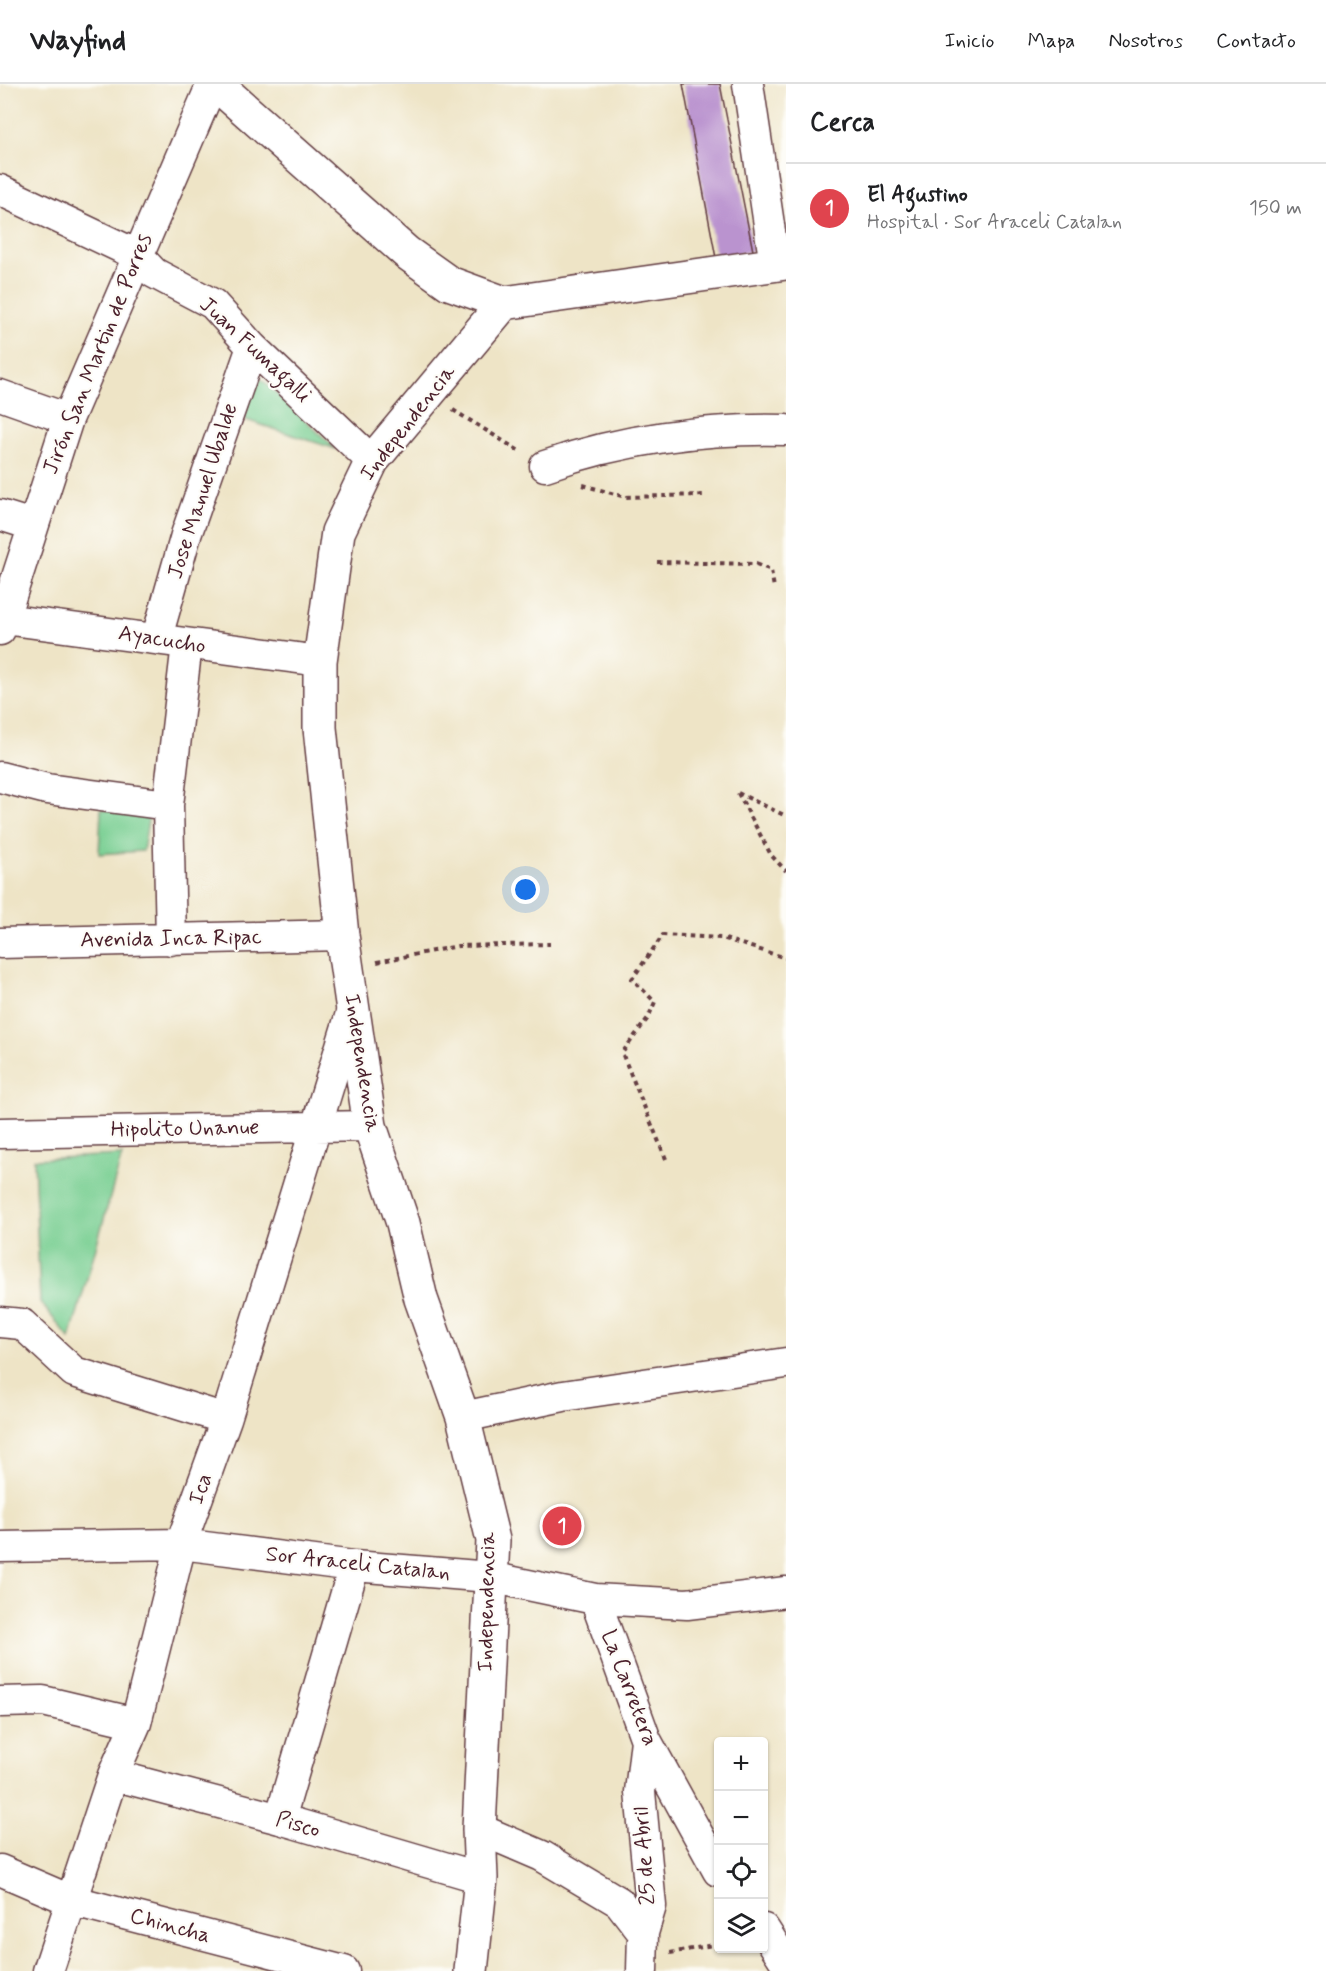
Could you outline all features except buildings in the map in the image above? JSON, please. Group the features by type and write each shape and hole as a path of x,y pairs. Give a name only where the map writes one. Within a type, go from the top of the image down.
{"street":[{"name":"Jirón San Martin de Porres","path":"2,624 68,419 137,255 214,84"},
{"path":"214,84 407,254 449,283 504,303 780,264 748,84"},
{"name":"Juan Fumagalli","path":"0,190 137,255 154,273 213,304 252,347 372,461"},
{"name":"Independencia","path":"471,1971 482,1878 480,1829 493,1540 463,1417 422,1299 403,1223 370,1126 342,935 320,728 320,661 338,532 372,461 504,303"},
{"name":"Jose Manuel Ubalde","path":"157,638 186,535 252,347"},
{"path":"0,395 68,419"},
{"path":"545,466 588,451 730,429 786,430"},
{"path":"0,515 32,525"},
{"name":"Ayacucho","path":"2,624 157,638 320,661"},
{"path":"171,940 168,805 187,644"},
{"path":"0,777 47,789 168,805"},
{"name":"Avenida Inca Ripac","path":"0,943 342,935"},
{"name":"Ica","path":"48,1971 113,1775 136,1723 181,1544 225,1419 353,1006"},
{"name":"Hipolito Unanue","path":"0,1133 370,1126"},
{"path":"0,1322 22,1324 74,1372 225,1419"},
{"path":"463,1417 563,1396 786,1363"},
{"name":"Sor Araceli Catalan","path":"0,1547 181,1544 354,1566 490,1577 595,1599 687,1604 786,1592"},
{"path":"280,1819 354,1566"},
{"name":"La Carretera","path":"595,1599 646,1740 714,1864"},
{"path":"0,1702 43,1701 136,1723"},
{"name":"25 de Abril","path":"643,1954 651,1906 640,1792 646,1740"},
{"name":"Pisco","path":"113,1775 280,1819 482,1878"},
{"path":"480,1829 542,1856 619,1902 643,1954"},
{"name":"Chincha","path":"0,1870 70,1900 310,1967 344,1971"},
{"path":"768,1935 786,1963"}],"path":[{"path":"657,562 756,564 771,570 774,588"},
{"path":"786,816 738,793 771,855 786,871"},
{"path":"666,1159 622,1053 648,1018 655,1002 632,979 663,935 722,938 786,958"},
{"path":"347,968 458,946 550,944"},
{"path":"643,1954 714,1945"}],"green space":[{"path":"256,374 336,449 243,419"},
{"path":"101,809 149,815 143,851 99,854"},
{"path":"122,1155 70,1339 40,1302 34,1159"}],"place":[{"name":"El Agustino","path":"562,1526"}]}
